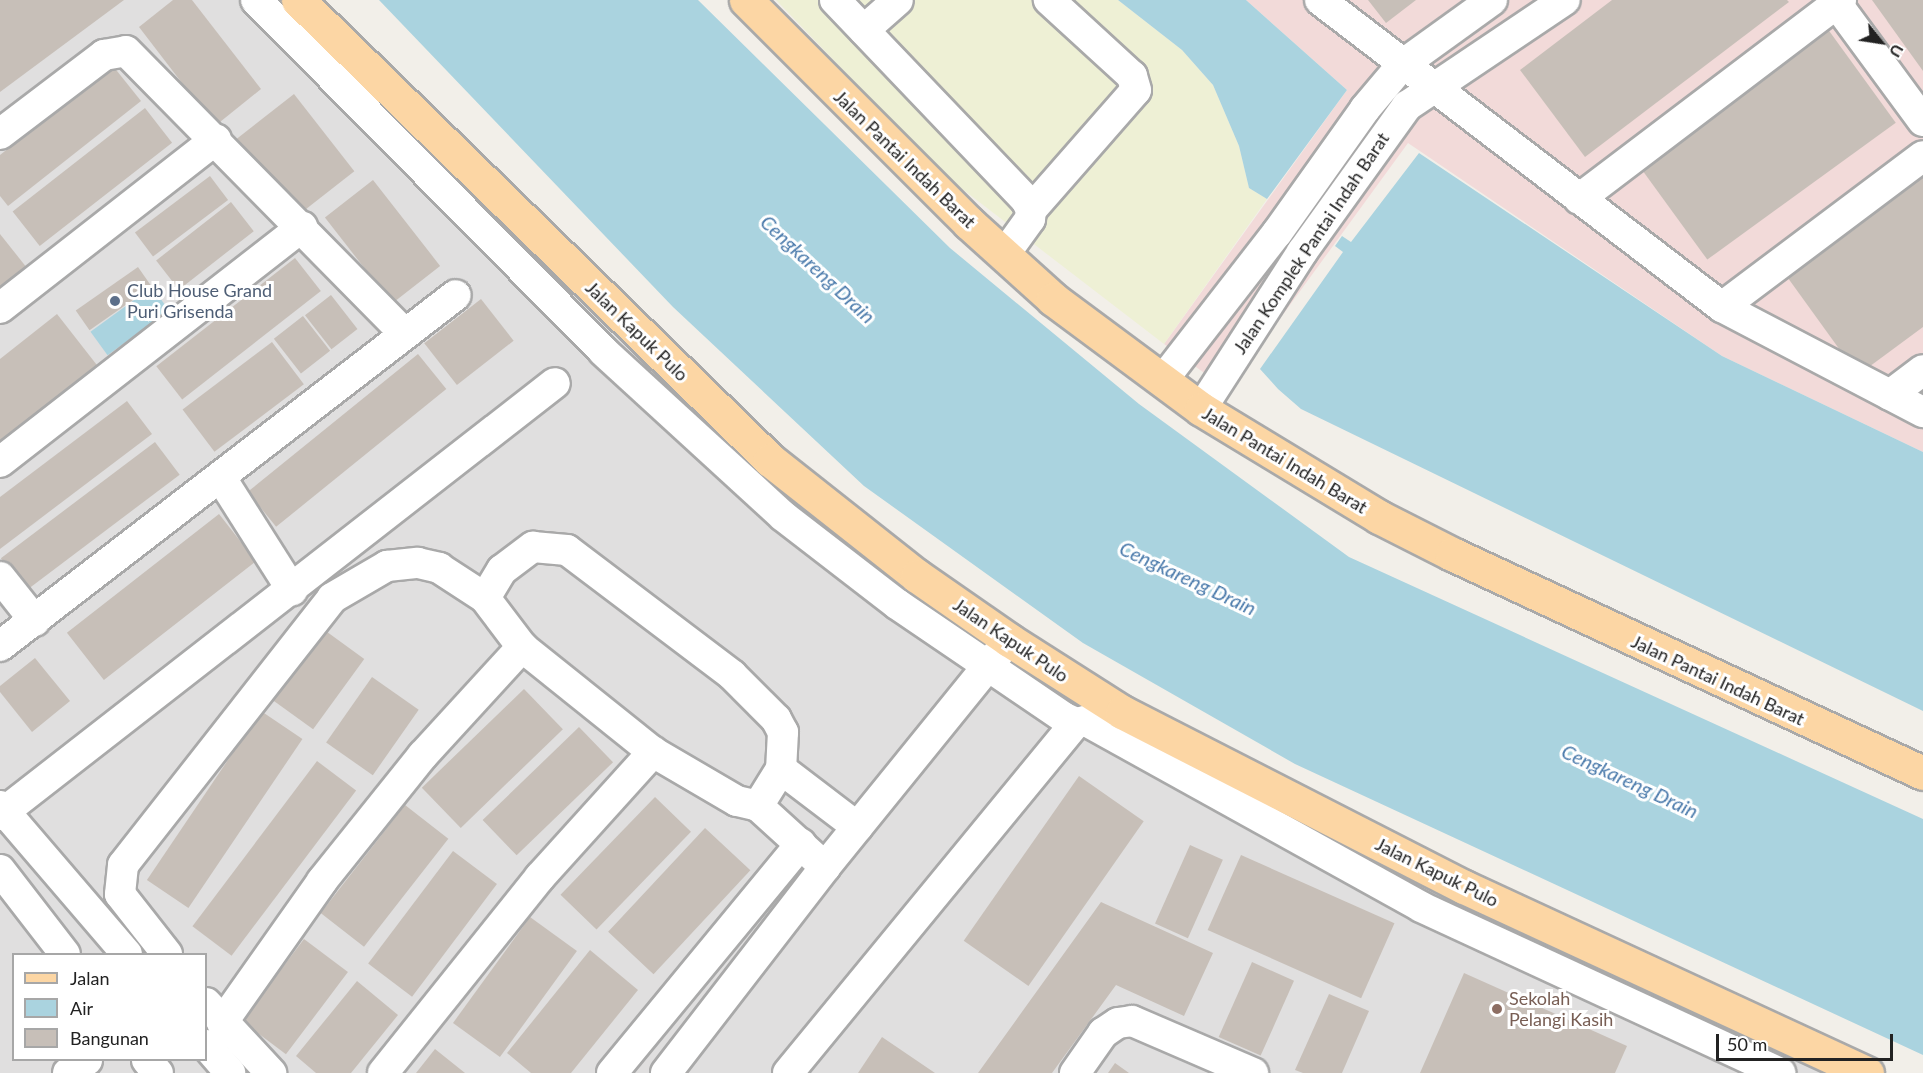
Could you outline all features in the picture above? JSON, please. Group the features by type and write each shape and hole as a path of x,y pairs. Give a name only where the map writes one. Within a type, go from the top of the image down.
{"main road":[{"name":"Jalan Kapuk Pulo","path":"297,0 770,460 917,576 1009,640 1122,712 1464,887 1867,1073"},
{"name":"Jalan Pantai Indah Barat","path":"746,0 1004,255 1053,299 1202,409 1379,518 1923,773"}],"street":[{"name":"Jalan Kapuk Pulo","path":"256,0 442,191 681,425 783,516 986,668 1421,907 1781,1073"},
{"path":"836,0 1032,210"},
{"path":"864,30 898,0"},
{"path":"1004,255 1026,226 1032,210 1136,90 1132,76 1049,0"},
{"path":"1320,0 1432,88 1722,307 1923,412"},
{"name":"Jalan Komplek Pantai Indah Barat","path":"1162,381 1402,65 1492,0"},
{"name":"Jalan Komplek Pantai Indah Barat","path":"1202,409 1249,331 1389,129 1414,99 1565,0"},
{"path":"1579,199 1837,1 1923,121"},
{"path":"0,134 104,54 119,50 132,54 405,334"},
{"path":"0,308 216,139"},
{"path":"1722,307 1923,156"},
{"path":"0,462 302,227"},
{"path":"0,646 456,295"},
{"path":"1890,395 1923,370"},
{"path":"126,953 1,811 292,590 555,383"},
{"path":"221,478 292,590"},
{"path":"485,598 502,570 533,547 567,550 732,675 776,719 783,732 781,769 758,806"},
{"path":"166,953 120,894 123,865 332,598 387,566 418,563 439,568 485,598 522,647 653,752 737,801 758,806 825,867"},
{"path":"0,577 35,621"},
{"path":"666,1073 857,826 1009,640"},
{"path":"211,1024 423,755 522,647"},
{"path":"788,1073 1081,722 1122,712"},
{"path":"383,1073 540,877 653,752"},
{"path":"781,769 857,826"},
{"path":"612,1073 801,844"},
{"path":"0,870 64,953"},
{"path":"1075,1073 1103,1033 1118,1023 1132,1021 1253,1073"},
{"path":"211,1024 230,1073"},
{"path":"211,1024 271,1073"},
{"path":"68,1073 84,1061"},
{"path":"149,1061 158,1073"}],"shaded area":[{"path":"0,0 294,0 670,391 878,566 1051,692 1258,813 1824,1073 0,1073"},
{"path":"1246,0 1923,0 1923,452 1722,356 1408,143 1228,390 1164,344 1347,90"}],"green space":[{"path":"776,0 1118,0 1182,50 1213,85 1239,146 1249,188 1267,199 1164,344 944,175"}],"water":[{"name":"Cengkareng Drain","path":"379,0 698,0 950,248 1139,404 1349,557 1923,819 1923,1055 1295,764 1083,643 864,486 673,307"},
{"path":"1118,0 1246,0 1347,90 1267,199 1249,188 1239,146 1213,85 1182,50"},
{"path":"1419,153 1722,356 1923,452 1923,711 1301,409 1278,389 1260,369 1343,252 1335,246 1342,236 1351,242"},
{"path":"152,287 169,310 108,355 91,332"}],"building":[{"path":"0,0 124,0 0,92"},
{"path":"173,0 192,0 261,89 215,126 139,27"},
{"path":"1368,0 1416,0 1386,23"},
{"path":"1612,0 1787,0 1789,2 1585,157 1520,70"},
{"path":"1872,0 1923,0 1923,71"},
{"path":"1827,28 1896,123 1707,260 1638,165"},
{"path":"113,66 141,101 8,206 0,196 0,155"},
{"path":"294,94 354,171 294,219 233,141"},
{"path":"145,108 172,143 40,246 13,211"},
{"path":"1923,163 1923,327 1858,375 1780,267"},
{"path":"210,176 228,200 153,257 135,233"},
{"path":"373,180 440,266 392,303 325,218"},
{"path":"231,202 254,231 179,290 156,260"},
{"path":"0,234 31,273 0,298"},
{"path":"295,258 321,291 182,399 156,366"},
{"name":"Club House Grand Puri Grisenda","path":"138,267 152,287 90,330 76,311"},
{"path":"331,295 357,329 331,349 305,315"},
{"path":"481,299 514,341 457,385 424,343"},
{"path":"57,314 100,369 0,448 0,359"},
{"path":"303,316 330,351 301,373 274,339"},
{"path":"272,342 304,384 214,452 183,409"},
{"path":"418,354 446,389 276,527 248,492"},
{"path":"127,401 152,434 0,549 0,497"},
{"path":"155,442 180,475 26,591 1,558"},
{"path":"219,514 256,561 104,680 67,633"},
{"path":"323,629 364,659 313,729 272,699"},
{"path":"35,658 70,701 32,732 0,692 0,686"},
{"path":"372,677 419,710 373,775 326,743"},
{"path":"524,689 563,729 461,828 422,788"},
{"path":"261,711 302,739 188,908 147,880"},
{"path":"579,727 613,762 517,855 483,820"},
{"path":"317,761 356,790 232,956 192,926"},
{"path":"1079,776 1144,821 1028,986 964,941"},
{"path":"655,797 691,832 596,930 561,895"},
{"path":"405,805 448,839 364,947 321,913"},
{"path":"705,828 750,870 654,974 608,932"},
{"path":"1190,845 1223,860 1188,938 1155,924"},
{"path":"453,851 497,884 412,997 368,964"},
{"path":"1241,855 1394,923 1361,998 1208,930"},
{"path":"1101,902 1213,953 1184,1016 1116,985 1052,1073 978,1073"},
{"path":"530,917 577,951 500,1057 453,1023"},
{"path":"304,939 348,972 286,1054 242,1021"},
{"path":"590,950 638,990 571,1073 531,1073 507,1053"},
{"path":"1252,962 1294,981 1261,1056 1219,1037"},
{"name":"Sekolah Pelangi Kasih","path":"1464,973 1627,1046 1615,1073 1420,1073"},
{"path":"357,981 398,1015 351,1073 316,1073 296,1056"},
{"path":"1329,994 1369,1011 1342,1073 1303,1073 1295,1070"},
{"path":"882,1037 935,1073 858,1073"},
{"path":"435,1049 465,1073 416,1073"},
{"path":"1115,1063 1129,1073 1108,1073"}],"place":[{"name":"Club House Grand Puri Grisenda","path":"115,301"},
{"name":"Sekolah Pelangi Kasih","path":"1497,1009"}]}
